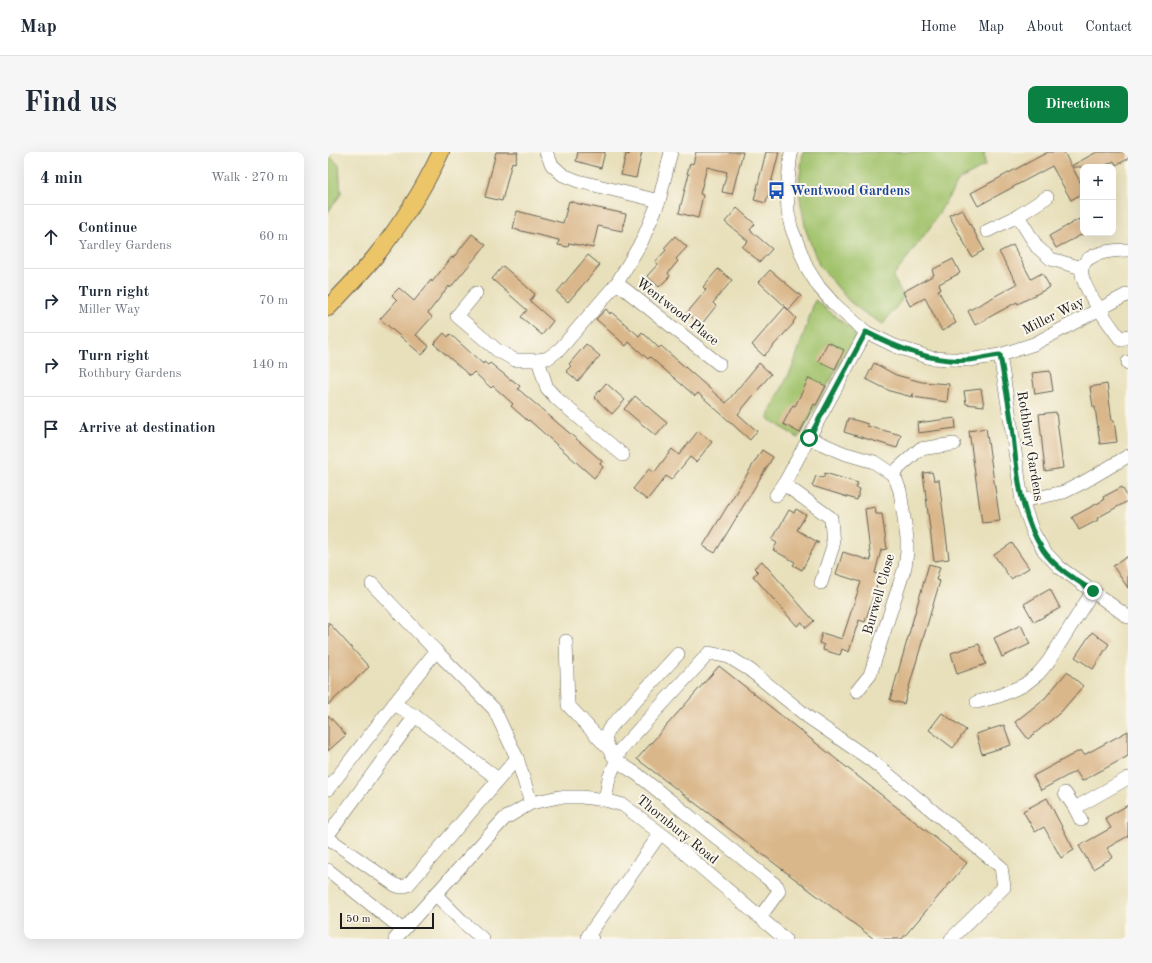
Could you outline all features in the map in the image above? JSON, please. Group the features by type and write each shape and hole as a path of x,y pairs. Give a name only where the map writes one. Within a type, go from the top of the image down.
{"main road":[{"path":"328,308 374,258 414,202 441,152"}],"street":[{"path":"546,152 552,165 563,175 578,181 659,201"},
{"path":"476,293 457,316 497,350 515,360 538,360 548,358 560,349 617,283 642,241 659,201 672,152"},
{"name":"Miller Way","path":"791,152 787,190 788,212 791,227 807,268 834,304 866,332 895,346 931,358 968,360 1000,355 1034,344 1128,294"},
{"path":"987,231 1018,216 1047,197"},
{"path":"1018,216 1036,247 1050,259 1082,268"},
{"path":"1128,250 1099,253 1082,268 1082,280 1089,293 1121,340 1128,336"},
{"name":"Wentwood Place","path":"617,283 719,364"},
{"path":"776,495 784,484 866,332"},
{"name":"Rothbury Gardens","path":"1000,355 1022,501 1033,532 1044,551 1059,567 1128,617"},
{"path":"538,360 547,388 556,398 623,455"},
{"path":"809,438 843,454 874,462 892,474 920,449 954,444"},
{"path":"1022,501 1064,492 1128,456"},
{"name":"Burwell Close","path":"857,691 870,675 904,568 907,552 907,538 900,491 892,474"},
{"path":"784,484 831,518 833,546 821,583"},
{"path":"372,584 436,652 494,709 517,758 531,803"},
{"path":"977,702 999,696 1024,685 1038,674 1048,662 1093,591"},
{"path":"566,641 568,705 607,747 615,760 637,774 777,886 779,891 760,917"},
{"path":"328,789 436,652"},
{"path":"605,800 609,778 621,748 709,652 729,657 750,670 808,717 872,761 1001,867 1004,887 951,939"},
{"path":"607,747 605,737 609,729 678,654"},
{"path":"394,704 415,716 498,779"},
{"path":"328,835 415,716"},
{"path":"328,838 395,885 402,887 408,885 517,758"},
{"path":"1075,808 1128,778"},
{"path":"1065,793 1081,820"},
{"name":"Thornbury Road","path":"399,934 504,819 531,803 559,797 582,797 605,800 623,805 660,834 785,939"},
{"path":"592,939 588,936 660,834"},
{"path":"328,870 399,934"},
{"path":"436,894 482,939"}],"green space":[{"path":"803,152 984,152 985,166 959,180 931,226 893,277 904,297 883,324 863,312 849,301 819,265 806,231 800,198 799,183"},
{"path":"328,154 339,165 341,194 328,212"},
{"path":"815,300 854,331 856,342 848,349 798,438 767,418 793,366"}],"building":[{"path":"496,152 518,152 515,163 512,162 502,201 485,197"},
{"path":"578,152 605,152 601,168 576,161"},
{"path":"630,152 642,152 636,178 621,175 626,154 629,155"},
{"path":"696,152 743,152 732,194 722,192 727,172 707,167 700,194 703,195 698,218 679,213 689,174 687,174 690,163 693,164"},
{"path":"766,152 779,152 766,203 754,200"},
{"path":"1048,152 1064,152 1071,166 1097,152 1128,152 1128,159 1116,165 1114,161 1108,164 1080,164 1080,167 1072,167 1080,182 1080,195 1071,200 1052,166 978,206 971,193"},
{"path":"569,201 626,214 622,231 598,226 593,248 569,243 568,247 558,245 559,240 513,229 517,211 563,223"},
{"path":"737,208 755,224 750,230 772,249 760,262 742,247 748,241 725,222"},
{"path":"962,209 984,250 972,257 949,215"},
{"path":"1080,219 1080,236 1056,248 1049,236"},
{"path":"472,234 486,245 450,288 449,286 428,313 432,317 416,335 429,346 422,355 380,319 397,300 392,295 399,288 414,301 431,280 432,282 452,257 453,258"},
{"path":"675,236 687,247 676,259 678,261 668,273 670,276 659,287 647,276 658,264 655,262 666,250 664,248"},
{"path":"1013,245 1031,279 1042,273 1050,287 1018,304 1017,302 975,325 968,311 1017,284 999,252"},
{"path":"588,255 600,265 568,302 557,292"},
{"path":"953,259 960,273 939,284 941,289 938,290 956,323 942,331 925,298 910,306 903,292 934,275 932,270"},
{"path":"503,266 535,294 530,301 553,321 542,335 521,317 527,310 492,279"},
{"path":"718,269 732,280 713,303 716,306 701,325 687,313 706,290 703,287"},
{"path":"770,270 801,296 789,310 759,282"},
{"path":"785,307 796,318 793,322 794,323 764,356 752,345"},
{"path":"606,309 610,314 611,312 639,336 642,332 659,348 661,346 726,403 759,363 771,374 738,414 757,431 750,440 698,393 695,396 650,357 648,359 629,342 626,346 596,319"},
{"path":"444,333 448,337 450,334 483,364 484,362 488,365 490,363 520,386 518,389 602,461 600,464 603,467 594,478 529,420 528,421 511,406 513,404 493,386 491,388 474,372 470,376 434,344"},
{"path":"828,342 844,350 835,369 818,361"},
{"path":"586,344 600,356 578,381 566,371 571,366 569,364"},
{"path":"874,363 896,375 922,382 949,384 947,402 913,397 913,393 912,397 890,391 866,379"},
{"path":"1050,371 1053,391 1035,394 1032,373"},
{"path":"809,378 826,386 816,405 814,404 800,433 783,424 793,405 795,406"},
{"path":"606,383 625,400 612,414 594,397"},
{"path":"1107,384 1112,421 1114,421 1117,442 1100,444 1095,407 1093,407 1090,387"},
{"path":"981,389 984,406 966,404 964,391"},
{"path":"635,396 667,423 656,436 624,409"},
{"path":"1056,412 1063,468 1045,471 1039,414"},
{"path":"848,418 868,424 867,426 901,435 897,448 844,432"},
{"path":"955,418 956,428 918,433 917,423"},
{"path":"986,428 1000,521 982,523 969,431"},
{"path":"698,431 712,442 696,462 690,457 671,480 666,476 647,500 633,489 649,469 654,473 672,449 679,455"},
{"path":"762,450 773,457 715,553 703,546"},
{"path":"932,472 934,480 939,480 949,559 934,561 923,473"},
{"path":"825,473 858,483 856,488 860,489 857,500 812,486 816,476 823,478"},
{"path":"1122,487 1128,501 1079,530 1072,517 1104,500 1103,497"},
{"path":"875,507 876,514 882,514 887,549 881,550 875,573 880,575 865,622 859,620 849,652 842,649 840,655 823,650 824,645 819,643 822,633 842,639 861,582 836,574 843,552 871,561 865,509"},
{"path":"796,509 806,515 797,530 819,543 816,543 802,570 793,565 795,562 773,550 777,543 772,540 789,510 794,513"},
{"path":"1012,543 1029,568 1011,579 994,555"},
{"path":"1128,556 1128,588 1113,566"},
{"path":"762,561 814,621 806,628 802,622 797,626 753,576 758,572 754,568"},
{"path":"929,564 940,567 936,580 940,581 904,704 890,700"},
{"path":"1050,589 1060,608 1034,622 1024,604"},
{"path":"328,622 369,667 328,705"},
{"path":"1021,625 1030,644 1002,657 994,638"},
{"path":"1092,632 1109,644 1093,669 1075,657"},
{"path":"979,644 986,664 957,674 951,653"},
{"path":"719,666 967,863 902,939 874,939 637,759"},
{"path":"1067,672 1083,686 1061,712 1028,739 1015,722 1045,698"},
{"path":"942,713 966,730 953,748 929,730"},
{"path":"328,715 346,735 328,751"},
{"path":"1004,725 1011,745 982,754 976,734"},
{"path":"1128,731 1128,756 1082,781 1076,771 1041,790 1033,776 1081,750 1084,755"},
{"path":"1047,798 1074,850 1061,858 1044,827 1035,832 1023,811"},
{"path":"1128,805 1128,836 1107,848 1113,857 1093,869 1079,846 1111,828 1105,818"}],"place":[{"name":"Wentwood Gardens","path":"777,190"}],"route":[{"path":"809,438 866,332 895,346 931,358 968,360 1000,355 1022,501 1033,532 1044,551 1059,567 1093,591"}]}
